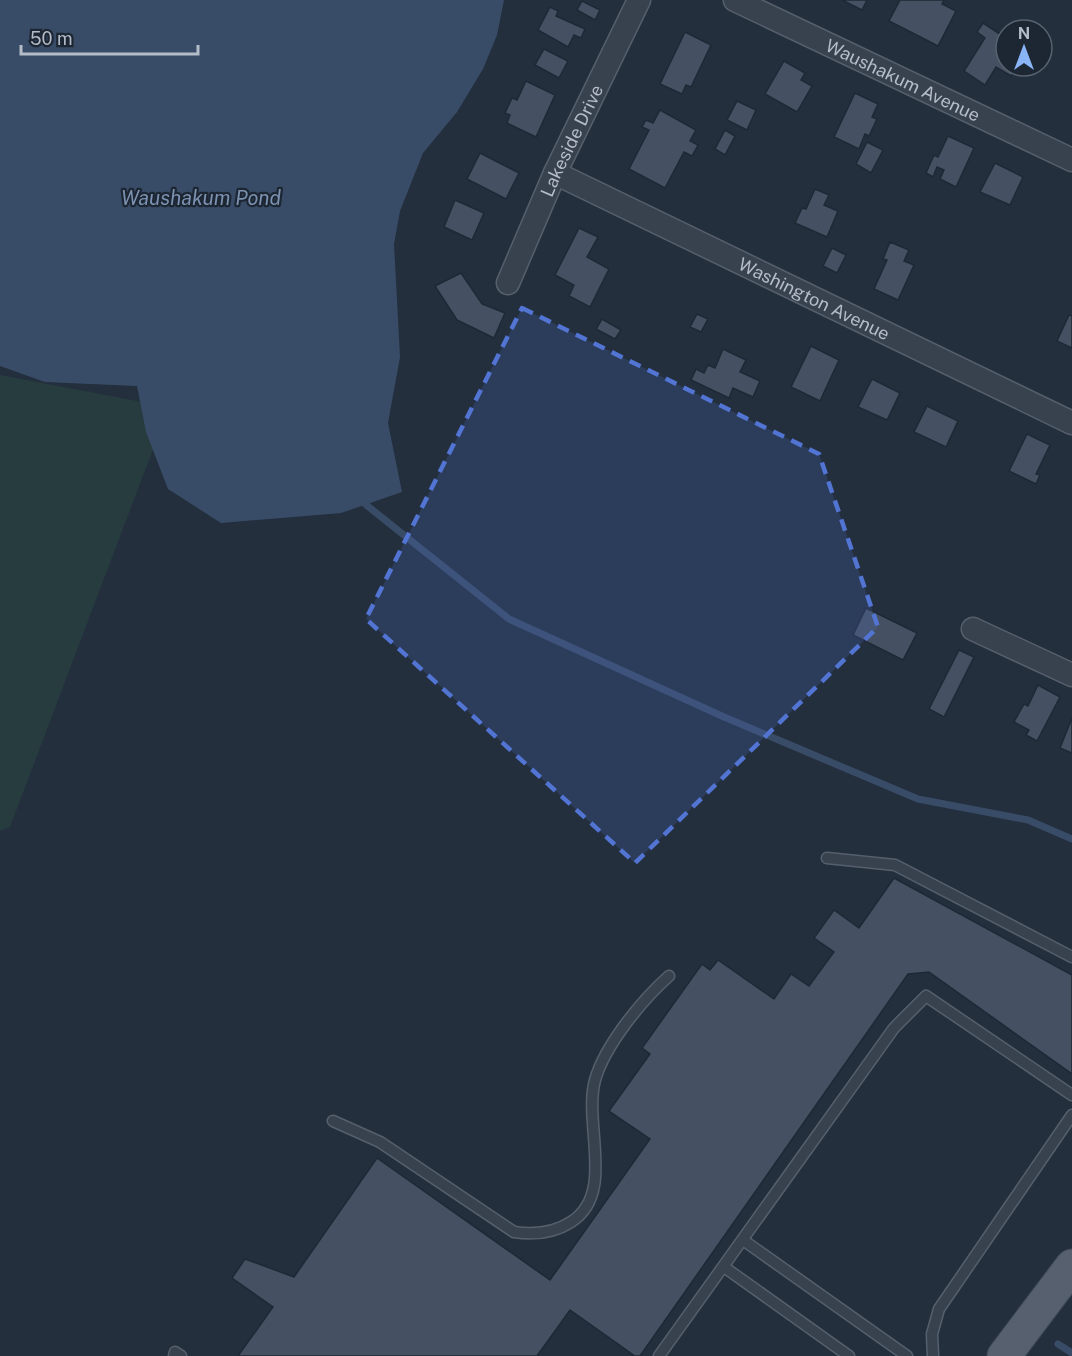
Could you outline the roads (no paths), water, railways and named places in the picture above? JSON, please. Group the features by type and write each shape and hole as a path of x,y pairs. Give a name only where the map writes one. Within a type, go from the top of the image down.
{"main road":[{"path":"1004,1356 1072,1266"}],"street":[{"name":"Lakeside Drive","path":"508,283 555,173 639,0"},
{"name":"Waushakum Avenue","path":"735,0 1072,160"},
{"name":"Washington Avenue","path":"555,173 1072,423"},
{"path":"973,629 1072,675"}],"lane":[{"path":"827,858 895,866 1072,957"},
{"path":"333,1121 380,1142 514,1232 540,1233 566,1225 579,1217 594,1192 596,1177 591,1101 602,1061 632,1017 669,976"},
{"path":"659,1356 894,1028 926,996 1072,1095"},
{"path":"933,1356 932,1334 939,1309 1072,1115"},
{"path":"743,1240 907,1356"},
{"path":"724,1267 849,1356"},
{"path":"174,1356 175,1352 181,1356"}],"water":[{"name":"Waushakum Pond","path":"0,0 504,0 497,35 483,69 457,112 423,153 400,211 394,244 400,357 388,423 402,492 341,513 221,523 168,489 146,432 137,386 45,382 0,366"}],"waterway":[{"path":"360,500 509,619 724,717 918,799 1028,820 1072,839"},
{"path":"1058,1344 1072,1353"}]}
